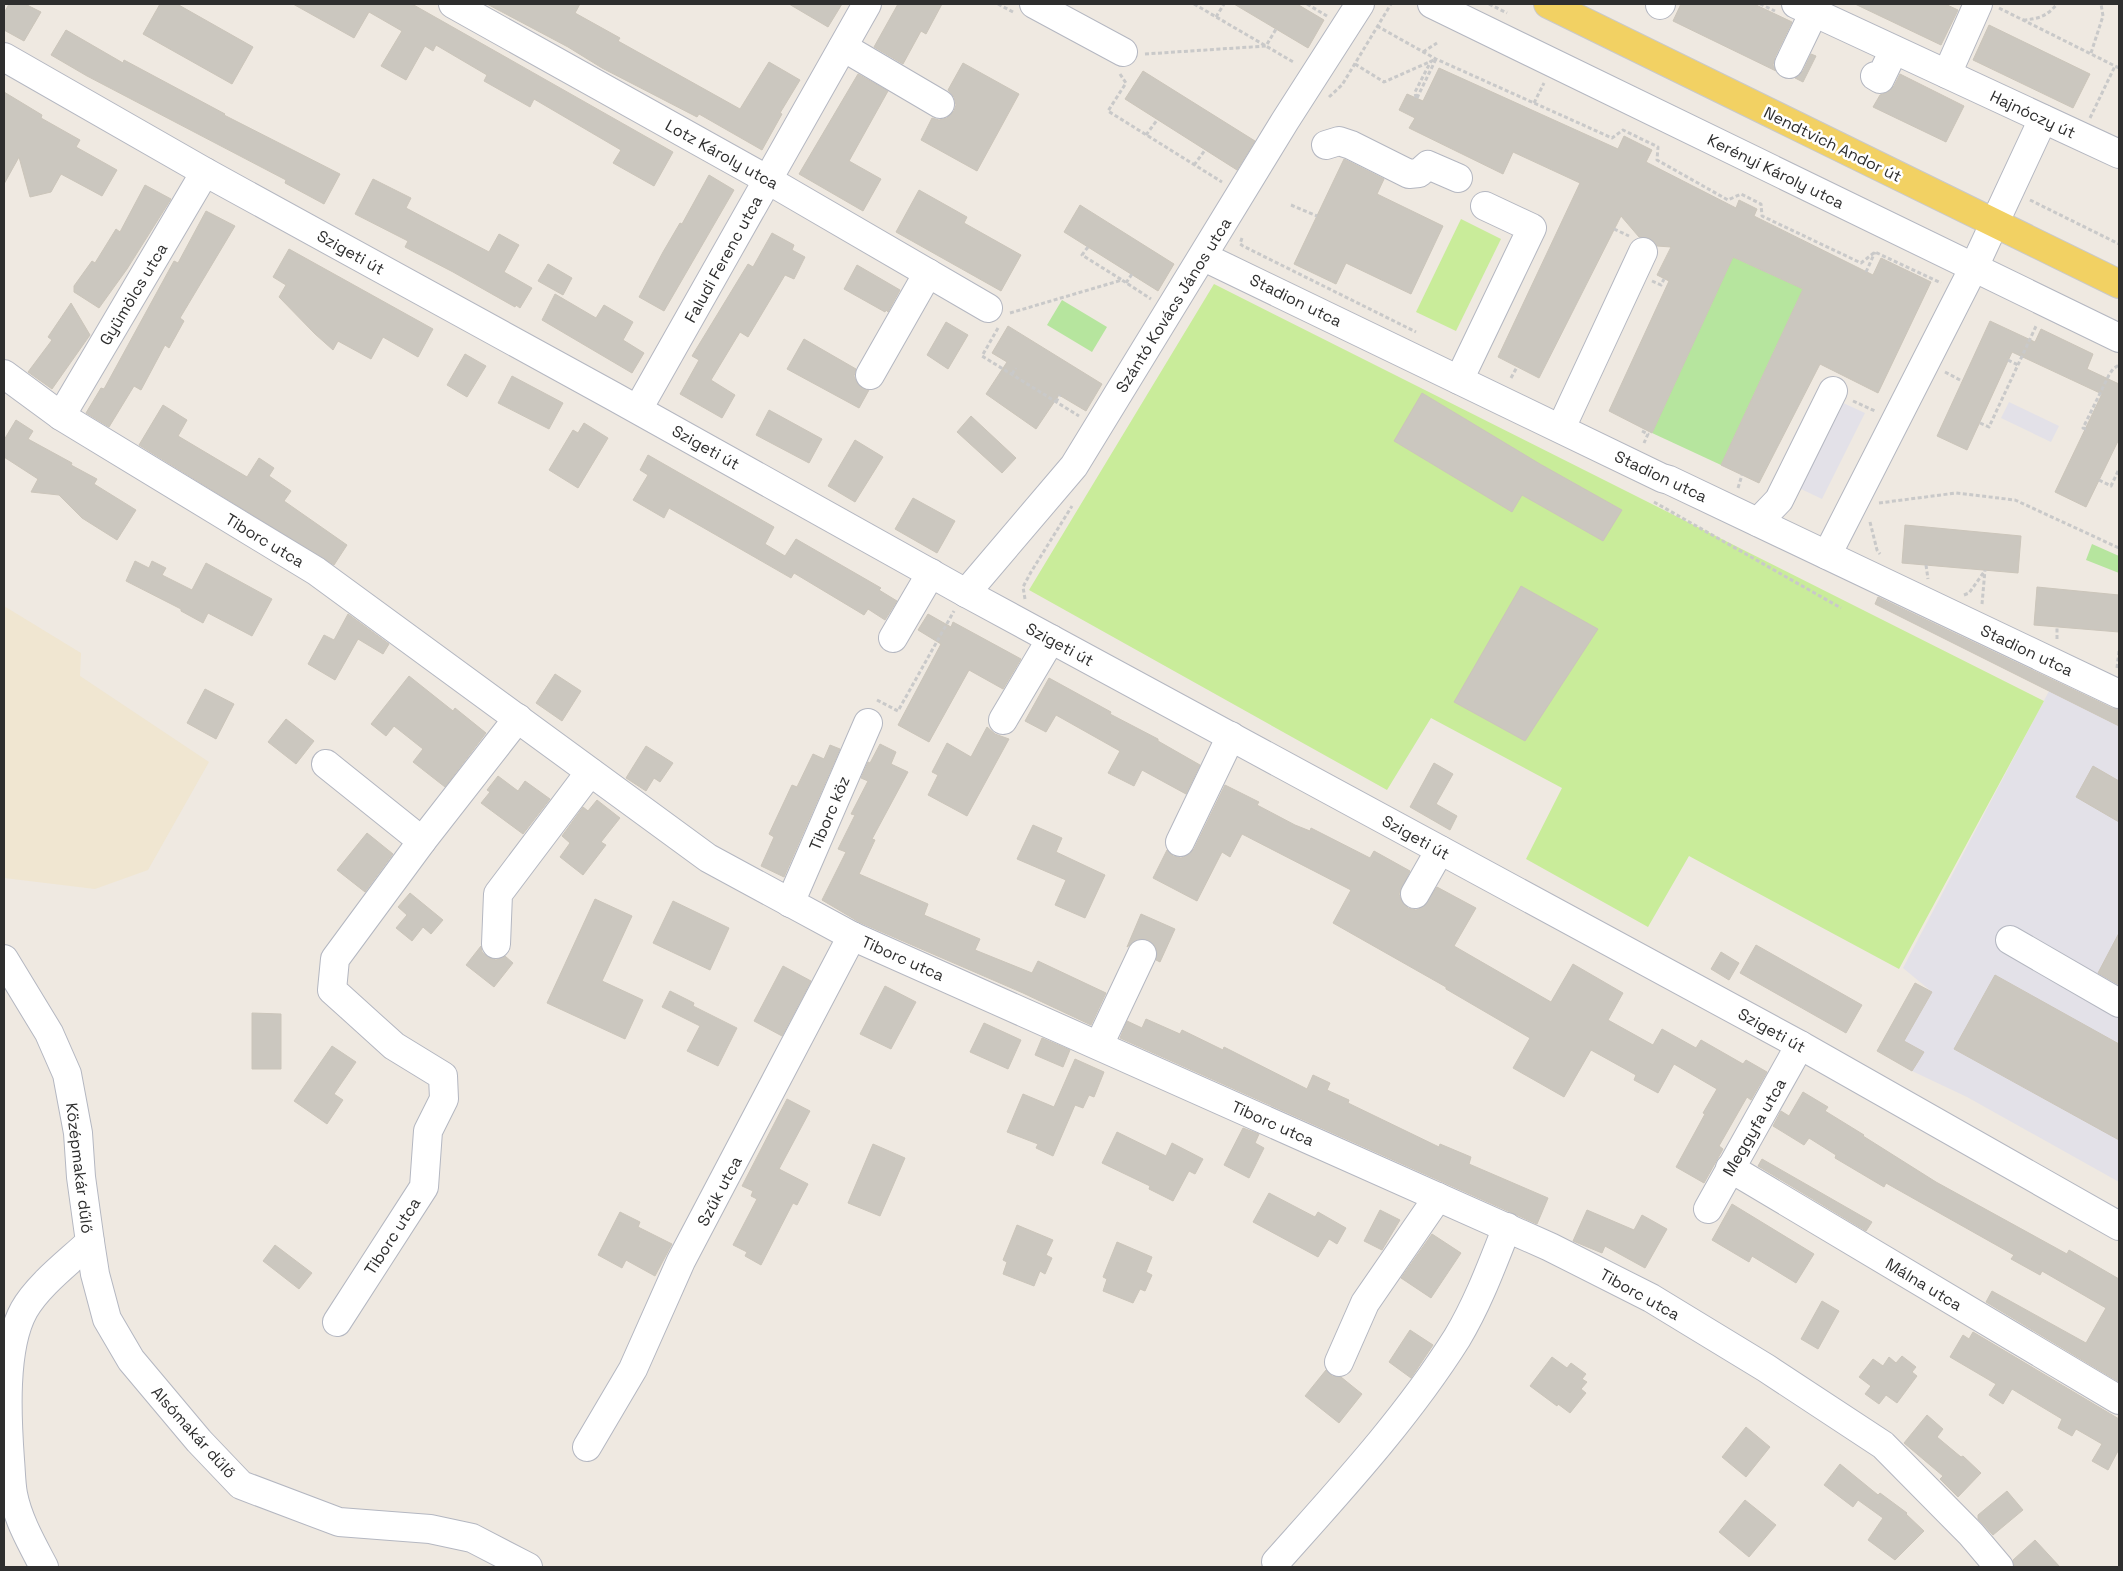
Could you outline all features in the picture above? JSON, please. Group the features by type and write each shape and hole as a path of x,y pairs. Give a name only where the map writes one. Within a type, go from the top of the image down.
{"main road":[{"name":"Nendtvich Andor út","path":"1548,4 2119,284"}],"street":[{"name":"Lotz Károly utca","path":"453,4 998,311"},
{"name":"Faludi Ferenc utca","path":"638,409 867,4"},
{"name":"Szántó Kovács János utca","path":"966,592 1074,466 1285,121 1360,4"},
{"name":"Kerényi Károly utca","path":"1432,4 2119,338"},
{"path":"1947,74 1978,4"},
{"path":"1024,8 1119,60"},
{"path":"1803,52 1805,8"},
{"name":"Hajnóczy út","path":"1805,8 2119,154"},
{"path":"843,47 940,104"},
{"path":"1875,76 1880,79 1894,50"},
{"name":"Szigeti út","path":"4,57 205,172 638,409 931,573 1800,1045 2119,1226"},
{"path":"1827,555 1974,267 2044,119"},
{"path":"1326,144 1339,141 1351,145 1409,174 1419,173 1428,164 1458,178"},
{"name":"Gyümölcs utca","path":"61,416 205,172"},
{"path":"1459,380 1532,228 1485,206"},
{"path":"1560,428 1643,252"},
{"name":"Stadion utca","path":"1204,256 1560,428 1771,514 1827,555 2118,684"},
{"path":"870,375 928,273"},
{"name":"Tiborc utca","path":"4,374 61,416 316,571 708,858 852,936 1507,1227 1651,1298 1774,1373 1883,1445 1971,1534 1999,1567"},
{"path":"1771,514 1833,391"},
{"path":"893,638 931,573"},
{"path":"1003,720 1051,639"},
{"name":"Tiborc köz","path":"790,903 872,712"},
{"name":"Tiborc utca","path":"337,1322 424,1187 428,1131 444,1099 443,1076 394,1046 332,990 335,959 422,841 518,718"},
{"path":"1180,842 1232,736"},
{"path":"326,764 422,841"},
{"path":"496,944 498,894 590,772"},
{"path":"1415,894 1440,850"},
{"name":"Szűk utca","path":"587,1446 633,1369 681,1260 852,936"},
{"path":"2010,940 2119,1003"},
{"path":"1099,1045 1142,954"},
{"name":"Középmakár dűlő","path":"4,960 49,1033 67,1074 78,1133 81,1177 90,1242 55,1275 25,1310 17,1328 9,1370 8,1430 13,1494 23,1527 44,1567"},
{"name":"Meggyfa utca","path":"1708,1209 1800,1045"},
{"name":"Málna utca","path":"1730,1168 2119,1400"},
{"path":"1339,1362 1365,1303 1438,1197"},
{"path":"1276,1562 1395,1425 1432,1375 1457,1336 1481,1292 1507,1227"},
{"name":"Alsómakár dűlő","path":"90,1242 95,1274 107,1318 131,1360 199,1441 241,1484 339,1522 430,1529 472,1538 528,1567"}],"path":[{"path":"998,4 1024,8"},
{"path":"1194,4 1316,75"},
{"path":"1216,17 1224,4"},
{"path":"1307,4 1329,17"},
{"path":"1342,85 1391,4"},
{"path":"1991,4 2119,68"},
{"path":"2023,20 2037,19 2050,14 2057,4"},
{"path":"2091,53 2103,16 2101,4"},
{"path":"1377,26 1436,59 1612,138 1623,130 1658,147 1657,160 1728,200 1741,194 1751,199 1760,204 1762,216 1861,263 1875,252"},
{"path":"1266,46 1276,29"},
{"path":"1423,52 1437,43"},
{"path":"1242,194 1108,111 1126,83 1119,60 1138,55 1266,46"},
{"path":"1355,64 1384,82 1436,59"},
{"path":"1431,61 1415,92 1416,98 1436,59"},
{"path":"2081,136 2115,66"},
{"path":"1146,135 1156,120"},
{"path":"1639,143 1641,139"},
{"path":"1194,165 1205,150"},
{"path":"1749,204 1751,199"},
{"path":"1291,205 1317,216"},
{"path":"1243,236 1240,244 1243,246 1424,336"},
{"path":"1088,247 1082,255 1170,311"},
{"path":"1866,272 1875,252"},
{"path":"1875,252 1945,285"},
{"path":"1126,283 1132,274"},
{"path":"1086,421 982,356 998,311 1122,280"},
{"path":"1980,423 1989,427 2039,319"},
{"path":"2008,360 2018,365"},
{"path":"2086,429 2083,428 2109,375 2119,365"},
{"path":"1511,378 1517,366"},
{"path":"1012,374 1016,368"},
{"path":"1941,370 1962,380"},
{"path":"1503,374 1520,382"},
{"path":"1833,391 1879,413"},
{"path":"1056,402 1060,395"},
{"path":"1642,431 1648,434 1644,443"},
{"path":"1636,438 1652,447"},
{"path":"2100,480 2111,486 2119,469"},
{"path":"1738,489 1742,475"},
{"path":"1729,484 1771,514"},
{"path":"1871,504 1956,494 2015,500 2119,548"},
{"path":"1654,502 1841,608"},
{"path":"1870,514 1870,523 1877,550 1882,557"},
{"path":"1926,565 1929,583"},
{"path":"1959,598 1969,593 1985,570 1982,609"},
{"path":"1025,607 1024,587 1031,572"},
{"path":"872,712 898,711 966,592"},
{"path":"2056,644 2057,627"},
{"path":"2118,684 2119,651"}],"shaded area":[{"path":"1841,402 1865,413 1822,499 1799,488"},
{"path":"2009,402 2059,426 2051,442 2001,418"},
{"path":"4,606 81,653 80,676 209,762 148,870 95,889 4,878"},
{"path":"2049,691 2119,726 2119,1182 1967,1097 1912,1071 1923,1052 1904,1041 1932,992 1903,968"}],"green space":[{"path":"1461,219 1501,239 1456,331 1416,312"},
{"path":"1733,257 1803,289 1721,465 1652,433"},
{"path":"1214,284 2044,701 1899,969 1689,856 1648,927 1526,859 1562,788 1431,718 1387,790 1029,590"},
{"path":"1062,300 1107,327 1092,352 1047,325"},
{"path":"2092,544 2119,556 2119,573 2086,560"}],"building":[{"path":"9,4 25,4 41,12 24,41 4,30 4,13"},
{"path":"160,4 177,4 253,47 232,84 143,34"},
{"path":"293,4 412,4 673,152 654,186 613,163 621,150 534,99 530,107 484,81 487,75 436,45 433,51 425,46 406,80 381,66 402,31 369,12 354,38"},
{"path":"487,4 580,4 575,13 620,38 618,41 740,109 769,62 800,80 780,113 782,114 762,150 699,114 697,117 602,68 568,47"},
{"path":"789,4 842,4 828,27"},
{"path":"898,4 942,4 926,34 921,31 903,64 874,47"},
{"path":"1234,4 1297,4 1324,20 1308,48"},
{"path":"1681,4 1754,4 1792,22 1775,57 1773,65 1776,71 1673,21"},
{"path":"1855,4 1945,4 1958,10 1941,45"},
{"path":"1989,25 2090,74 2073,108 1973,60"},
{"path":"66,30 123,63 124,60 224,115 340,174 324,204 285,183 286,180 87,76 51,55"},
{"path":"1811,54 1816,56 1803,82 1795,78 1803,71"},
{"path":"963,63 1019,94 977,171 921,140 932,118 939,120 947,118 954,111 956,105 954,97 948,90"},
{"path":"1439,68 1618,149 1624,136 1652,150 1646,162 1736,208 1739,200 1757,209 1754,216 1873,275 1881,258 1931,282 1878,393 1820,364 1759,483 1721,465 1803,289 1733,257 1652,433 1609,411 1669,281 1657,275 1671,247 1657,246 1649,238 1639,237 1621,216 1539,378 1498,357 1580,183 1513,152 1503,174 1409,128 1415,118 1399,110 1407,94 1423,101"},
{"path":"1143,71 1255,141 1237,170 1125,99"},
{"path":"858,74 888,91 849,161 881,179 863,211 799,174"},
{"path":"1900,74 1964,106 1946,142 1873,107 1880,95 1888,92 1894,86"},
{"path":"4,92 42,115 41,118 80,140 76,147 117,170 102,196 61,174 51,192 30,197 19,157 4,184"},
{"path":"1344,159 1384,179 1377,194 1443,226 1411,294 1346,263 1336,284 1294,264"},
{"path":"709,175 734,190 664,311 639,297 663,252 680,223 682,224"},
{"path":"373,179 411,198 406,208 489,252 499,234 519,245 504,272 532,288 520,308 405,247 408,241 355,214"},
{"path":"145,185 171,199 127,269 99,308 74,292 74,286 92,261 95,263 116,229 120,232"},
{"path":"919,190 967,217 964,223 1021,255 1001,291 896,232"},
{"path":"1080,205 1174,264 1158,291 1064,232"},
{"path":"206,211 235,226 180,318 184,321 169,348 165,345 141,390 134,386 109,427 86,413 101,388 104,389 174,261 178,263"},
{"path":"772,233 794,245 792,250 805,257 794,279 785,275 748,337 740,332 711,380 735,395 722,418 680,394 699,360 692,356 748,264 753,267"},
{"path":"289,249 433,329 418,357 383,337 371,359 338,341 333,350 279,297 286,285 273,277"},
{"path":"548,264 572,278 563,295 538,281"},
{"path":"857,265 900,290 888,312 844,289"},
{"path":"555,294 596,318 604,305 633,322 623,340 644,353 632,373 542,320"},
{"path":"71,303 90,335 52,389 28,372 52,340 48,337"},
{"path":"1990,321 2035,342 2041,329 2093,354 2087,369 2119,384 2119,439 2086,507 2055,492 2102,394 2012,352 1967,450 1937,436"},
{"path":"946,322 968,335 948,369 927,355"},
{"path":"1008,326 1102,384 1086,411 1059,395 1036,429 986,394 1007,362 992,353"},
{"path":"804,339 856,369 854,376 857,383 862,388 869,390 859,408 787,369"},
{"path":"465,354 486,366 467,397 447,385"},
{"path":"512,376 563,403 549,429 498,403"},
{"path":"1422,393 1540,464 1622,510 1603,541 1522,495 1512,512 1394,441"},
{"path":"163,405 187,420 178,436 247,477 259,458 274,468 269,476 291,491 284,501 347,545 334,565 139,445"},
{"path":"769,410 822,439 809,463 756,435"},
{"path":"971,416 1016,458 1002,473 957,432"},
{"path":"16,420 33,431 28,439 97,479 94,484 136,510 117,540 82,518 59,495 31,492 38,479 4,457 4,440"},
{"path":"584,423 608,438 578,488 549,470 573,430 578,433"},
{"path":"855,440 883,457 855,502 828,486"},
{"path":"648,455 774,527 765,544 785,556 796,539 881,588 879,590 897,601 885,620 868,609 864,615 794,573 791,578 669,508 664,518 633,500 648,475 640,470"},
{"path":"913,498 955,521 937,553 895,529"},
{"path":"1905,525 2021,536 2018,573 1902,563"},
{"path":"135,561 149,568 152,561 166,568 162,575 192,590 206,563 272,599 252,636 208,613 203,623 181,611 181,609 126,581"},
{"path":"1521,586 1598,629 1525,741 1454,702"},
{"path":"2037,587 2119,595 2119,632 2034,625"},
{"path":"1878,597 2112,708 2119,709 2119,726 1875,604"},
{"path":"348,614 389,644 383,654 358,639 335,680 308,664 324,635 334,640"},
{"path":"928,614 951,627 953,622 1021,659 1003,689 969,670 929,742 898,725 941,644 918,630"},
{"path":"555,674 581,691 562,721 536,703"},
{"path":"409,676 453,711 455,708 486,733 445,787 413,762 423,749 394,726 386,736 371,724"},
{"path":"1049,678 1111,712 1110,714 1158,739 1158,741 1200,765 1186,794 1142,770 1134,786 1108,773 1120,751 1056,715 1046,732 1025,721"},
{"path":"205,689 234,704 216,739 187,723"},
{"path":"286,719 314,741 296,764 268,742"},
{"path":"987,727 995,734 1009,739 967,816 928,795 938,775 932,772 947,743 971,757"},
{"path":"880,744 896,752 891,764 908,772 872,839 875,840 859,874 928,904 924,915 980,939 975,950 1032,973 1038,961 1106,993 1091,1025 1023,993 859,922 822,900 846,852 838,849 855,815 851,814 868,781 861,778 868,762 870,763"},
{"path":"830,745 840,749 784,877 761,866 774,837 769,834 792,785 797,787 813,754 824,759"},
{"path":"646,746 673,763 660,782 654,778 646,791 626,778"},
{"path":"1434,763 1453,774 1436,804 1457,816 1450,830 1410,807"},
{"path":"2093,766 2119,781 2119,822 2076,797"},
{"path":"498,776 518,791 525,781 550,799 523,834 481,803 490,792 487,790"},
{"path":"1225,785 1259,802 1257,805 1295,825 1310,831 1311,828 1370,858 1374,851 1410,871 1399,894 1402,902 1408,908 1416,910 1423,907 1437,887 1476,908 1454,946 1551,1002 1573,964 1623,993 1608,1020 1653,1045 1662,1029 1696,1048 1701,1040 1743,1064 1746,1060 1767,1072 1751,1100 1747,1097 1719,1146 1723,1149 1704,1183 1676,1167 1717,1089 1674,1064 1658,1093 1634,1080 1636,1075 1591,1050 1564,1097 1513,1068 1530,1038 1446,989 1446,987 1333,923 1351,890 1242,834 1230,857 1222,852 1197,901 1153,878 1167,850 1173,856 1181,858 1188,855 1194,849"},
{"path":"597,800 620,818 601,842 606,845 583,875 560,857 570,843 562,836 583,807 588,811"},
{"path":"1033,825 1062,838 1056,852 1105,875 1085,918 1055,905 1066,880 1017,859"},
{"path":"367,833 393,854 365,892 337,870"},
{"path":"410,893 443,920 431,934 423,927 412,941 396,928 407,915 398,907"},
{"path":"595,899 632,916 602,981 643,1000 625,1039 547,1003"},
{"path":"673,901 729,928 710,970 653,943"},
{"path":"1141,914 1175,929 1160,962 1156,960 1157,952 1155,946 1148,940 1140,939 1127,947"},
{"path":"2119,933 2119,985 2098,973"},
{"path":"1756,945 1862,1005 1846,1033 1740,973"},
{"path":"481,946 482,952 488,957 496,960 505,956 513,963 494,987 466,965"},
{"path":"1721,952 1739,963 1729,980 1711,969"},
{"path":"783,966 811,981 782,1036 754,1021"},
{"path":"1995,975 2119,1044 2119,1140 1954,1049"},
{"path":"1915,983 1932,992 1904,1041 1924,1052 1912,1071 1877,1051"},
{"path":"885,986 916,1002 891,1049 860,1034"},
{"path":"670,991 694,1003 693,1006 737,1028 718,1066 687,1051 700,1026 662,1007"},
{"path":"252,1013 281,1014 281,1069 252,1069"},
{"path":"1146,1019 1180,1034 1182,1030 1223,1050 1224,1047 1307,1089 1313,1075 1330,1083 1327,1090 1349,1100 1348,1103 1439,1147 1440,1144 1471,1157 1469,1164 1548,1198 1537,1224 1120,1038 1127,1021 1142,1028"},
{"path":"984,1023 1021,1040 1008,1069 970,1052"},
{"path":"1042,1038 1070,1050 1063,1067 1035,1055"},
{"path":"332,1046 356,1062 334,1094 343,1100 327,1124 294,1101"},
{"path":"1075,1059 1104,1072 1094,1097 1089,1095 1083,1108 1075,1105 1053,1156 1036,1148 1038,1144 1007,1132 1023,1094 1054,1107"},
{"path":"1803,1092 1828,1107 1825,1111 1936,1182 2067,1254 2069,1250 2119,1279 2119,1382 1986,1302 1992,1291 2086,1343 2106,1308 2042,1271 2040,1275 2011,1259 2014,1255 1886,1183 1884,1187 1835,1158 1836,1155 1809,1138 1804,1145 1773,1126 1781,1111 1789,1116"},
{"path":"787,1099 810,1111 779,1169 808,1184 797,1205 793,1203 761,1265 745,1256 747,1252 733,1245 757,1199 751,1196 753,1191 742,1186"},
{"path":"1243,1128 1259,1134 1255,1143 1264,1148 1249,1178 1224,1165"},
{"path":"1117,1132 1166,1156 1172,1143 1203,1159 1195,1174 1189,1171 1173,1201 1149,1189 1150,1186 1102,1163"},
{"path":"873,1144 905,1158 880,1216 848,1203"},
{"path":"1762,1159 1872,1222 1866,1231 1758,1166"},
{"path":"1269,1193 1315,1217 1318,1212 1346,1228 1337,1244 1329,1239 1318,1257 1253,1222"},
{"path":"1732,1204 1814,1254 1796,1283 1752,1256 1749,1262 1712,1240"},
{"path":"1380,1210 1400,1220 1382,1250 1364,1241"},
{"path":"1587,1210 1634,1230 1642,1215 1667,1229 1645,1268 1605,1246 1602,1253 1573,1241"},
{"path":"620,1212 640,1222 638,1227 672,1244 655,1276 626,1260 622,1268 598,1255"},
{"path":"1017,1225 1053,1240 1046,1255 1052,1258 1045,1274 1040,1271 1034,1286 1003,1274 1007,1262 1003,1260"},
{"path":"1432,1234 1461,1253 1431,1298 1401,1278"},
{"path":"1117,1242 1152,1257 1146,1272 1152,1275 1145,1291 1140,1289 1133,1303 1103,1291 1107,1279 1103,1277"},
{"path":"275,1245 312,1273 299,1289 263,1261"},
{"path":"1822,1301 1839,1311 1818,1349 1801,1339"},
{"path":"1410,1330 1433,1345 1411,1378 1389,1362"},
{"path":"1973,1332 2119,1419 2119,1449 2108,1470 2092,1461 2102,1444 2076,1429 2072,1436 2058,1428 2062,1419 2012,1389 2003,1404 1989,1395 1996,1384 1950,1357 1963,1335 1969,1339"},
{"path":"1902,1356 1916,1367 1912,1372 1917,1376 1897,1403 1886,1395 1879,1404 1865,1394 1871,1386 1859,1377 1873,1359 1883,1366 1889,1357 1896,1363"},
{"path":"1552,1357 1567,1368 1571,1363 1586,1374 1582,1379 1587,1382 1581,1389 1586,1393 1570,1413 1530,1386"},
{"path":"1326,1370 1332,1376 1341,1377 1362,1394 1339,1423 1305,1396"},
{"path":"1927,1415 1943,1429 1937,1437 1961,1457 1963,1456 1981,1473 1958,1497 1940,1479 1943,1476 1904,1443"},
{"path":"1746,1427 1770,1447 1746,1477 1722,1457"},
{"path":"1840,1464 1878,1495 1880,1493 1907,1513 1924,1531 1895,1560 1868,1540 1883,1518 1858,1500 1853,1507 1824,1485"},
{"path":"2007,1491 2023,1510 1993,1535 1978,1519 1978,1515"},
{"path":"1745,1500 1776,1525 1749,1557 1719,1532"},
{"path":"2035,1540 2060,1567 2014,1567 2013,1560"}]}
